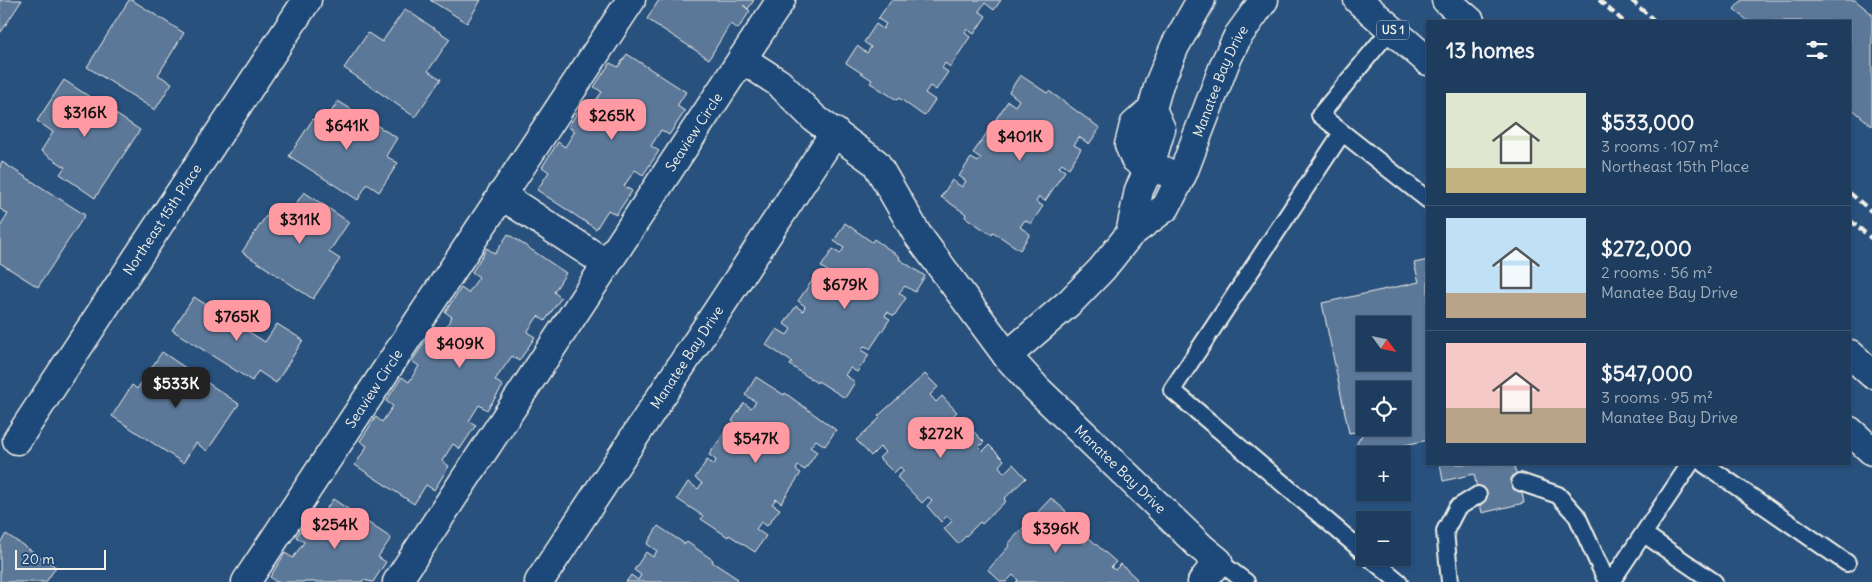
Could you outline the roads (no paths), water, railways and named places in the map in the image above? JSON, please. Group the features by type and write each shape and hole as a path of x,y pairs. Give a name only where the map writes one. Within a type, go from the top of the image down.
{"street":[{"name":"Northeast 15th Place","path":"17,440 307,0"},
{"name":"Seaview Circle","path":"246,582 632,0"},
{"name":"Seaview Circle","path":"397,582 781,0"},
{"path":"1183,173 1149,169 1135,159 1129,145 1134,125 1152,109 1159,84 1175,46 1201,0"},
{"name":"Manatee Bay Drive","path":"1006,356 1071,301 1102,269 1130,234 1166,207 1183,173 1225,63 1238,36 1264,0"},
{"name":"US 1","path":"1358,0 1426,59"},
{"path":"1446,0 1469,20"},
{"name":"Manatee Bay Drive","path":"742,59 779,83 814,118 876,163 917,234 1006,356 1036,388 1202,548 1218,561"},
{"name":"Manatee Bay Drive","path":"538,582 835,132"},
{"name":"Manatee Bay Drive","path":"1130,234 1139,190 1149,169"},
{"path":"501,195 608,264"},
{"path":"1851,355 1872,374"},
{"path":"1851,432 1872,451"},
{"path":"1202,582 1218,561"}],"lane":[{"path":"1391,29 1320,115 1426,198"},
{"path":"1342,133 1172,390 1356,545"},
{"path":"1611,582 1689,465"},
{"path":"1705,465 1847,563"},
{"path":"1520,482 1558,495 1578,516 1607,582"},
{"path":"1450,582 1444,531 1457,508 1478,495"},
{"path":"1644,534 1714,582"},
{"path":"1218,561 1246,582"},
{"path":"1380,566 1399,582"}],"railway":[{"path":"1599,0 1622,20"},
{"path":"1631,0 1654,20"},
{"path":"1851,194 1872,212"},
{"path":"1851,221 1872,239"}]}
